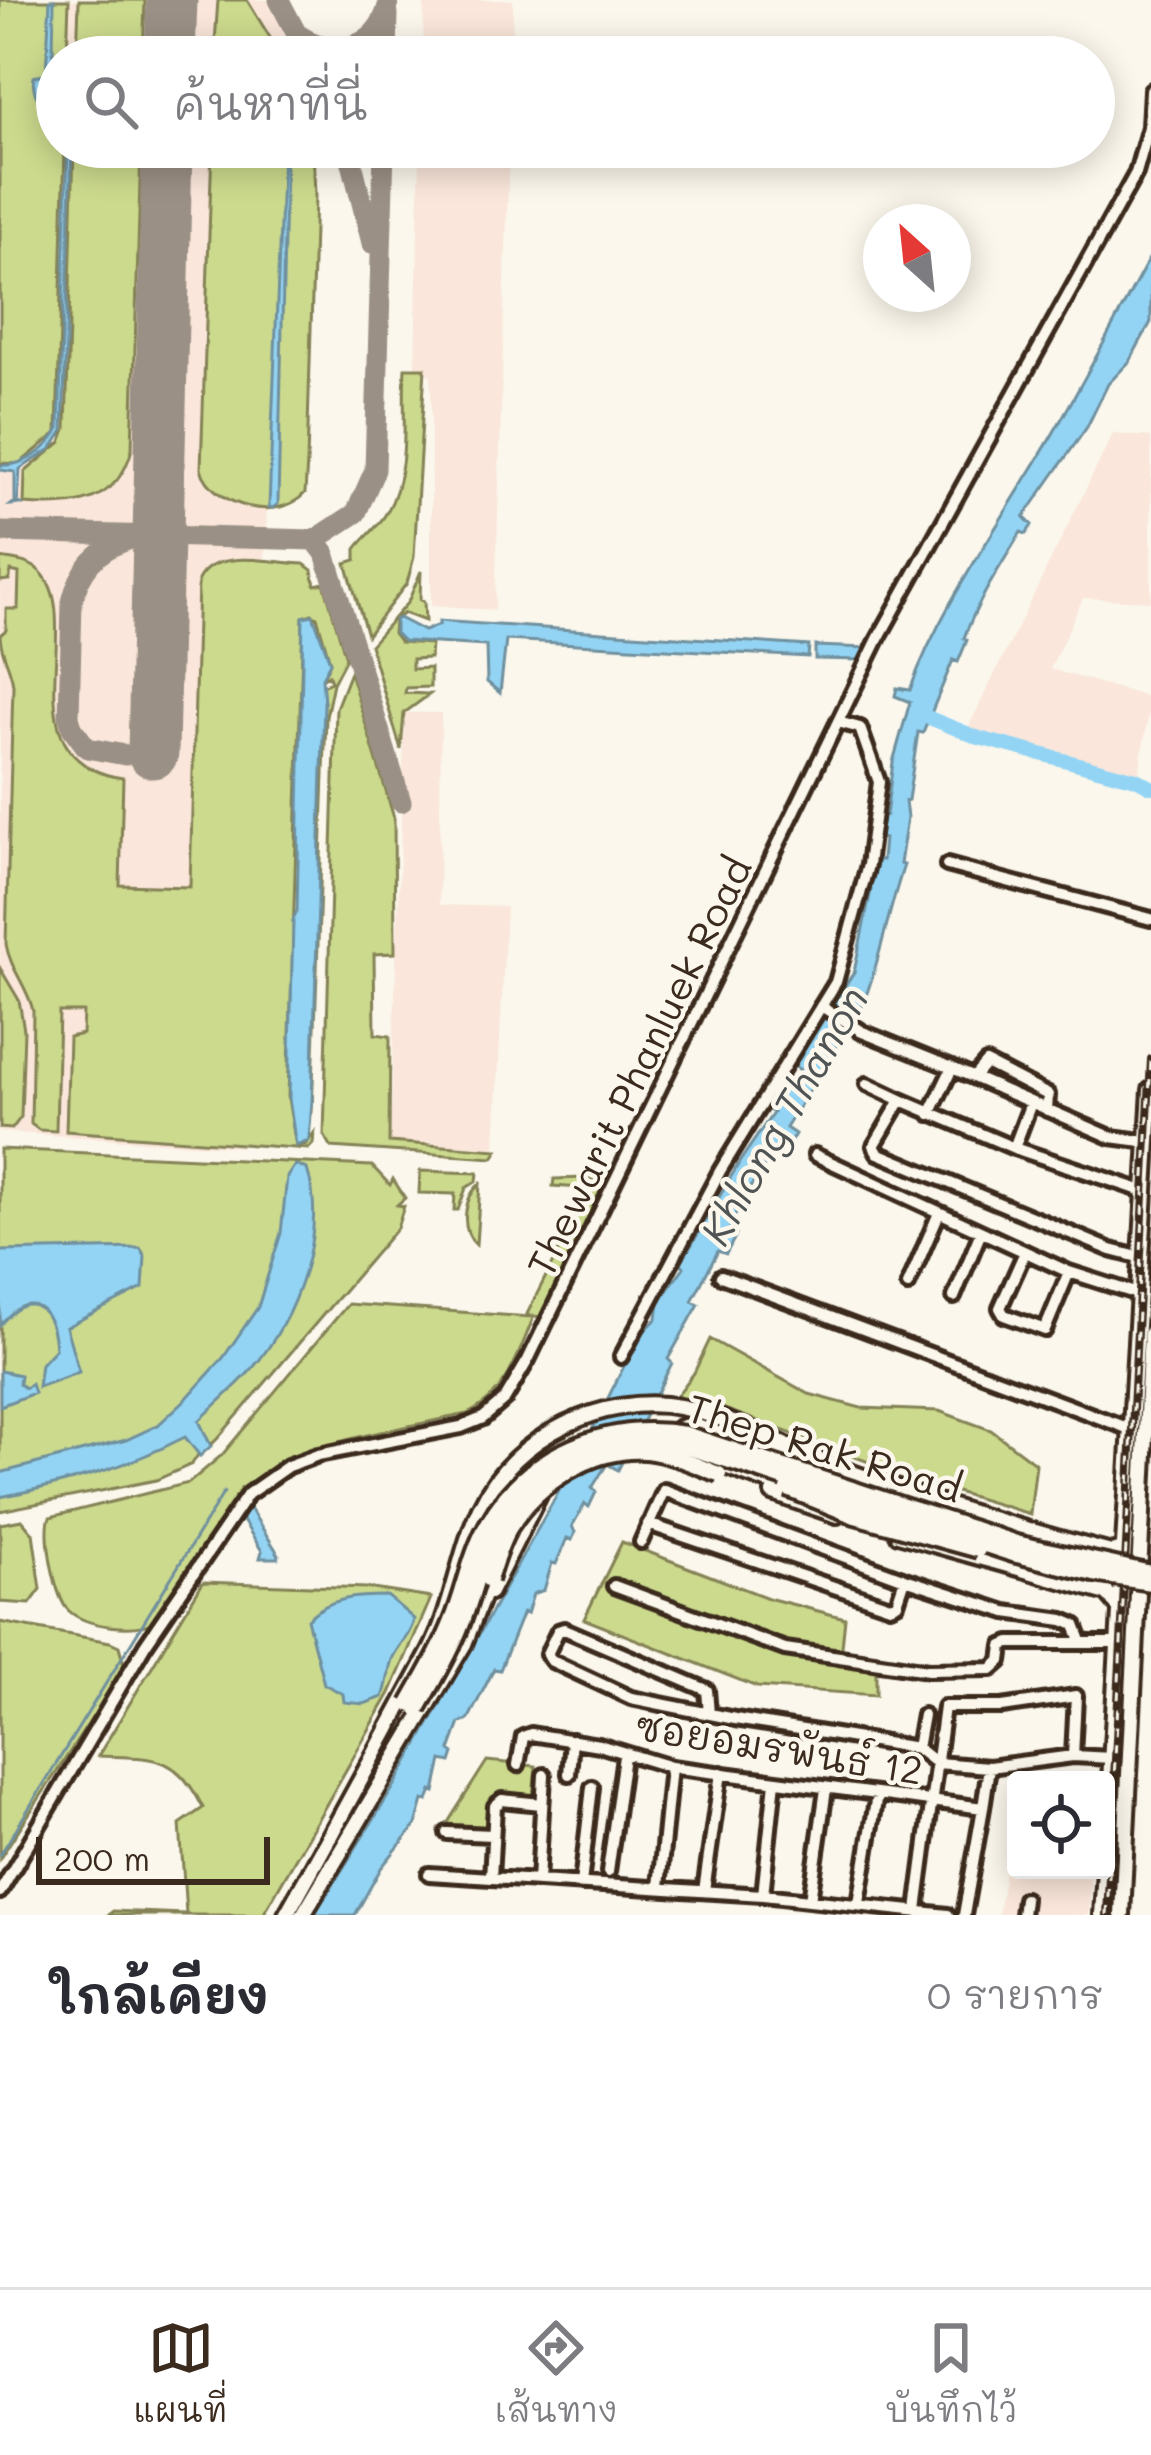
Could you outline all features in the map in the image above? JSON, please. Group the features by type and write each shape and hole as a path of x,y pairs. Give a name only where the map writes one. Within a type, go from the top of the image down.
{"main road":[{"path":"1111,1771 1151,1090"},
{"path":"1122,1915 1136,1630 1146,1557 1151,1333"},
{"name":"Thep Rak Road","path":"378,1769 443,1623 483,1502 499,1477 536,1443 587,1415 644,1404 707,1414 838,1468 1049,1537 1111,1552 1123,1550"},
{"path":"684,1425 719,1434 970,1520 1014,1548 963,1547 855,1516 683,1451 675,1438 684,1425"},
{"name":"Thep Rak Road","path":"303,1915 413,1706 454,1616 488,1524 510,1492 557,1454 635,1430 685,1434 1094,1574 1151,1582"},
{"path":"719,1434 744,1437 838,1468"},
{"name":"Thep Rak Road","path":"286,1915 378,1769 452,1666 500,1547 521,1511 558,1478 613,1453 646,1451 980,1560 1107,1593 1118,1606"},
{"path":"683,1451 918,1531 980,1560"},
{"path":"474,1621 538,1496 531,1483 514,1479 483,1502"},
{"path":"1037,1575 1053,1574 1062,1564 1061,1546 1049,1537"},
{"name":"Thep Rak Road","path":"1014,1548 1151,1573"},
{"path":"1136,1630 1151,1614"},
{"path":"1102,1915 1104,1879"}],"street":[{"name":"Thewarit Phanluek Road","path":"0,1892 145,1645 259,1483 303,1460 461,1427 506,1399 878,639 1136,173 1149,127 1151,90"},
{"path":"621,1357 724,1164 836,982 868,865 880,776 860,728 838,722"},
{"path":"947,865 1151,919"},
{"path":"821,1006 858,1028 1111,1137 1149,1142"},
{"path":"974,1077 986,1063 1048,1095 1047,1110"},
{"path":"930,1114 952,1068"},
{"path":"867,1084 1014,1148 1146,1192"},
{"path":"902,1100 875,1141 878,1153 1111,1250 1142,1258"},
{"path":"1014,1148 1031,1103"},
{"path":"815,1155 1069,1272 1141,1294"},
{"path":"908,1286 939,1213"},
{"path":"954,1297 981,1232"},
{"path":"1024,1252 1000,1309 1004,1315 1045,1330 1069,1272"},
{"path":"721,1276 1130,1429"},
{"path":"641,1542 664,1490 1006,1612 1063,1620 1075,1625 1081,1641"},
{"path":"648,1524 890,1606 899,1600 905,1579"},
{"path":"614,1586 785,1649 928,1670 992,1669 1001,1661 1003,1646 1010,1642 1117,1643"},
{"path":"709,1714 707,1690 564,1629 550,1643 547,1654 551,1661 631,1698 709,1714 917,1748 936,1763 988,1768 1073,1756 1112,1758"},
{"path":"1134,1684 1151,1684"},
{"path":"917,1910 944,1707 1002,1707 1072,1695 1078,1700 1073,1756"},
{"path":"917,1748 923,1715"},
{"name":"ซอยอมรพันธ์ 12","path":"518,1766 527,1734 572,1740 671,1767 983,1808"},
{"path":"569,1774 572,1740"},
{"path":"608,1872 624,1756"},
{"path":"659,1887 671,1767"},
{"path":"965,1914 988,1768"},
{"path":"704,1891 721,1773"},
{"path":"538,1881 544,1775"},
{"path":"763,1895 775,1781"},
{"path":"581,1883 592,1787"},
{"path":"810,1900 826,1789"},
{"path":"859,1904 877,1796"},
{"path":"491,1878 498,1802 541,1804"},
{"path":"447,1833 492,1835"},
{"path":"429,1874 763,1895 948,1915"},
{"path":"1022,1915 1024,1899"}],"shaded area":[{"path":"0,0 288,0 287,36 36,36 36,168 281,168 240,1147 0,1132"},
{"path":"424,0 513,0 512,36 423,36"},
{"path":"420,168 508,168 495,610 431,606 431,375 415,368"},
{"path":"1113,434 1151,437 1151,601 1083,598 1050,669 1151,698 1139,773 968,728"},
{"path":"405,713 441,713 439,905 506,907 495,1148 390,1142"},
{"path":"1007,1858 1007,1879 1091,1879 1089,1915 998,1915"}],"green space":[{"path":"0,0 69,0 68,36 36,36 36,168 64,168 57,433 19,464 0,463"},
{"path":"79,0 145,0 144,36 78,36"},
{"path":"218,0 247,0 269,36 215,36"},
{"path":"73,168 140,168 132,449 125,467 105,492 76,503 24,504 25,472 61,442 66,429"},
{"path":"211,168 314,168 305,493 279,507 248,506 219,493 201,469"},
{"path":"405,368 425,368 414,557 407,583 367,635 346,563 356,560 356,549 395,496 404,442"},
{"path":"0,558 36,568 51,589 56,617 56,715 66,744 86,766 123,778 120,885 190,887 198,580 217,563 245,559 304,564 312,570 315,585 324,583 346,658 333,683 326,717 312,1113 322,686 331,682 329,675 323,678 330,662 317,617 303,617 288,1098 296,1146 305,1145 314,1133 308,1149 66,1131 69,1037 82,1034 83,1012 59,1012 56,1131 39,1130 31,1124 33,1011 6,944 13,685 0,635 6,630 6,609 18,609 19,573 11,571 9,580 0,581"},
{"path":"421,571 425,621 404,613 394,620 393,633 400,642 431,644 430,658 412,659 412,669 430,668 430,687 406,688 405,693 430,694 404,713 401,750 370,645 408,602"},
{"path":"350,672 394,818 395,953 374,954 375,1034 390,1036 389,1142 498,1150 493,1158 331,1147 324,1135 336,708"},
{"path":"0,968 19,1000 24,1030 21,1117 12,1129 0,1128"},
{"path":"0,1149 372,1166 390,1185 393,1179 405,1198 397,1205 404,1206 397,1228 219,1437 212,1444 207,1441 192,1464 156,1480 0,1511"},
{"path":"420,1171 478,1173 454,1210 455,1194 419,1193"},
{"path":"554,1179 598,1182 600,1194 540,1317 534,1316 510,1373 492,1397 467,1414 326,1446 275,1466 230,1508 154,1622 111,1626 69,1611 52,1566 50,1517 189,1483 222,1455 348,1304 531,1317 527,1314 585,1198 581,1188 553,1186"},
{"path":"480,1184 476,1245 467,1231 466,1214"},
{"path":"710,1339 809,1394 861,1408 939,1411 991,1430 1036,1464 1030,1514 926,1483 719,1407 675,1398"},
{"path":"22,1520 33,1533 41,1589 30,1604 0,1602 0,1524"},
{"path":"622,1542 768,1598 845,1618 840,1666 876,1668 876,1695 757,1687 584,1619"},
{"path":"203,1582 367,1588 431,1598 390,1693 263,1915 108,1915 113,1911 186,1914 180,1824 203,1808 193,1790 161,1762 98,1756"},
{"path":"0,1622 110,1642 119,1646 125,1668 0,1858"},
{"path":"487,1761 536,1766 533,1797 492,1797 488,1827 447,1824"}],"water":[{"path":"50,0 54,0 53,36 48,36"},
{"path":"67,168 71,168 63,431 51,449 20,469 21,504 11,505 15,502 15,472 0,470 0,465 35,455 59,428"},
{"path":"282,168 286,168 278,504 269,507"},
{"name":"Khlong Thanon","path":"1151,255 1151,322 1129,362 1108,384 1087,427 1024,517 1032,525 1026,534 1021,532 982,598 958,662 953,660 923,733 918,732 905,801 900,864 904,865 855,1023 851,1022 786,1128 795,1134 786,1150 778,1146 736,1213 729,1231 736,1235 726,1254 718,1251 692,1301 699,1304 668,1359 672,1363 618,1470 607,1464 592,1488 596,1492 589,1507 585,1504 572,1526 572,1540 567,1538 556,1564 552,1563 544,1590 533,1594 527,1614 523,1612 500,1670 494,1669 468,1720 460,1723 450,1750 454,1753 451,1762 442,1760 435,1792 428,1801 423,1800 416,1825 381,1868 355,1915 314,1915 395,1785 584,1446 638,1338 657,1318 659,1302 684,1267 681,1263 773,1113 768,1109 773,1104 771,1095 777,1085 795,1078 800,1070 793,1065 854,972 871,890 867,887 875,859 882,860 884,839 876,837 879,815 886,815 893,762 910,702 895,696 897,688 910,690 948,608 1058,425"},
{"path":"313,615 330,662 322,678 312,1101 309,1141 296,1146 289,1099 293,920 297,910 303,617"},
{"path":"399,618 424,631 439,621 809,646 808,657 506,640 500,693 487,682 486,646 403,641 395,633"},
{"path":"815,646 867,648 862,660 815,659"},
{"path":"295,1165 307,1169 312,1194 313,1221 304,1275 268,1349 199,1421 211,1446 200,1456 185,1437 95,1474 0,1497 0,1473 126,1440 158,1425 223,1358 258,1307 281,1233 287,1177"},
{"path":"140,1248 145,1256 143,1288 66,1327 79,1372 38,1387 41,1364 55,1349 50,1322 38,1307 30,1305 0,1325 0,1251"},
{"path":"0,1371 20,1375 19,1384 25,1388 31,1384 34,1393 0,1406"},
{"path":"249,1507 278,1558 260,1558 262,1551 240,1516"},
{"path":"387,1596 414,1619 413,1625 393,1657 383,1697 364,1704 344,1702 343,1694 324,1684 307,1619 335,1602"}],"waterway":[{"path":"922,715 979,738 1151,787"},
{"path":"0,1855 224,1492"}],"taxiway":[{"path":"279,0 298,36"},
{"path":"370,36 388,6"},
{"path":"387,36 388,13"},
{"path":"297,34 300,36"},
{"path":"353,168 372,243"},
{"path":"0,532 315,540 356,513 375,470 383,168"},
{"path":"125,755 87,748 69,716 75,590 98,555 128,540"},
{"path":"315,540 325,553 401,802"}],"runway":[{"path":"171,36 172,0"},
{"path":"153,753 167,168"}],"railway":[{"path":"1107,1915 1151,1059"}]}
